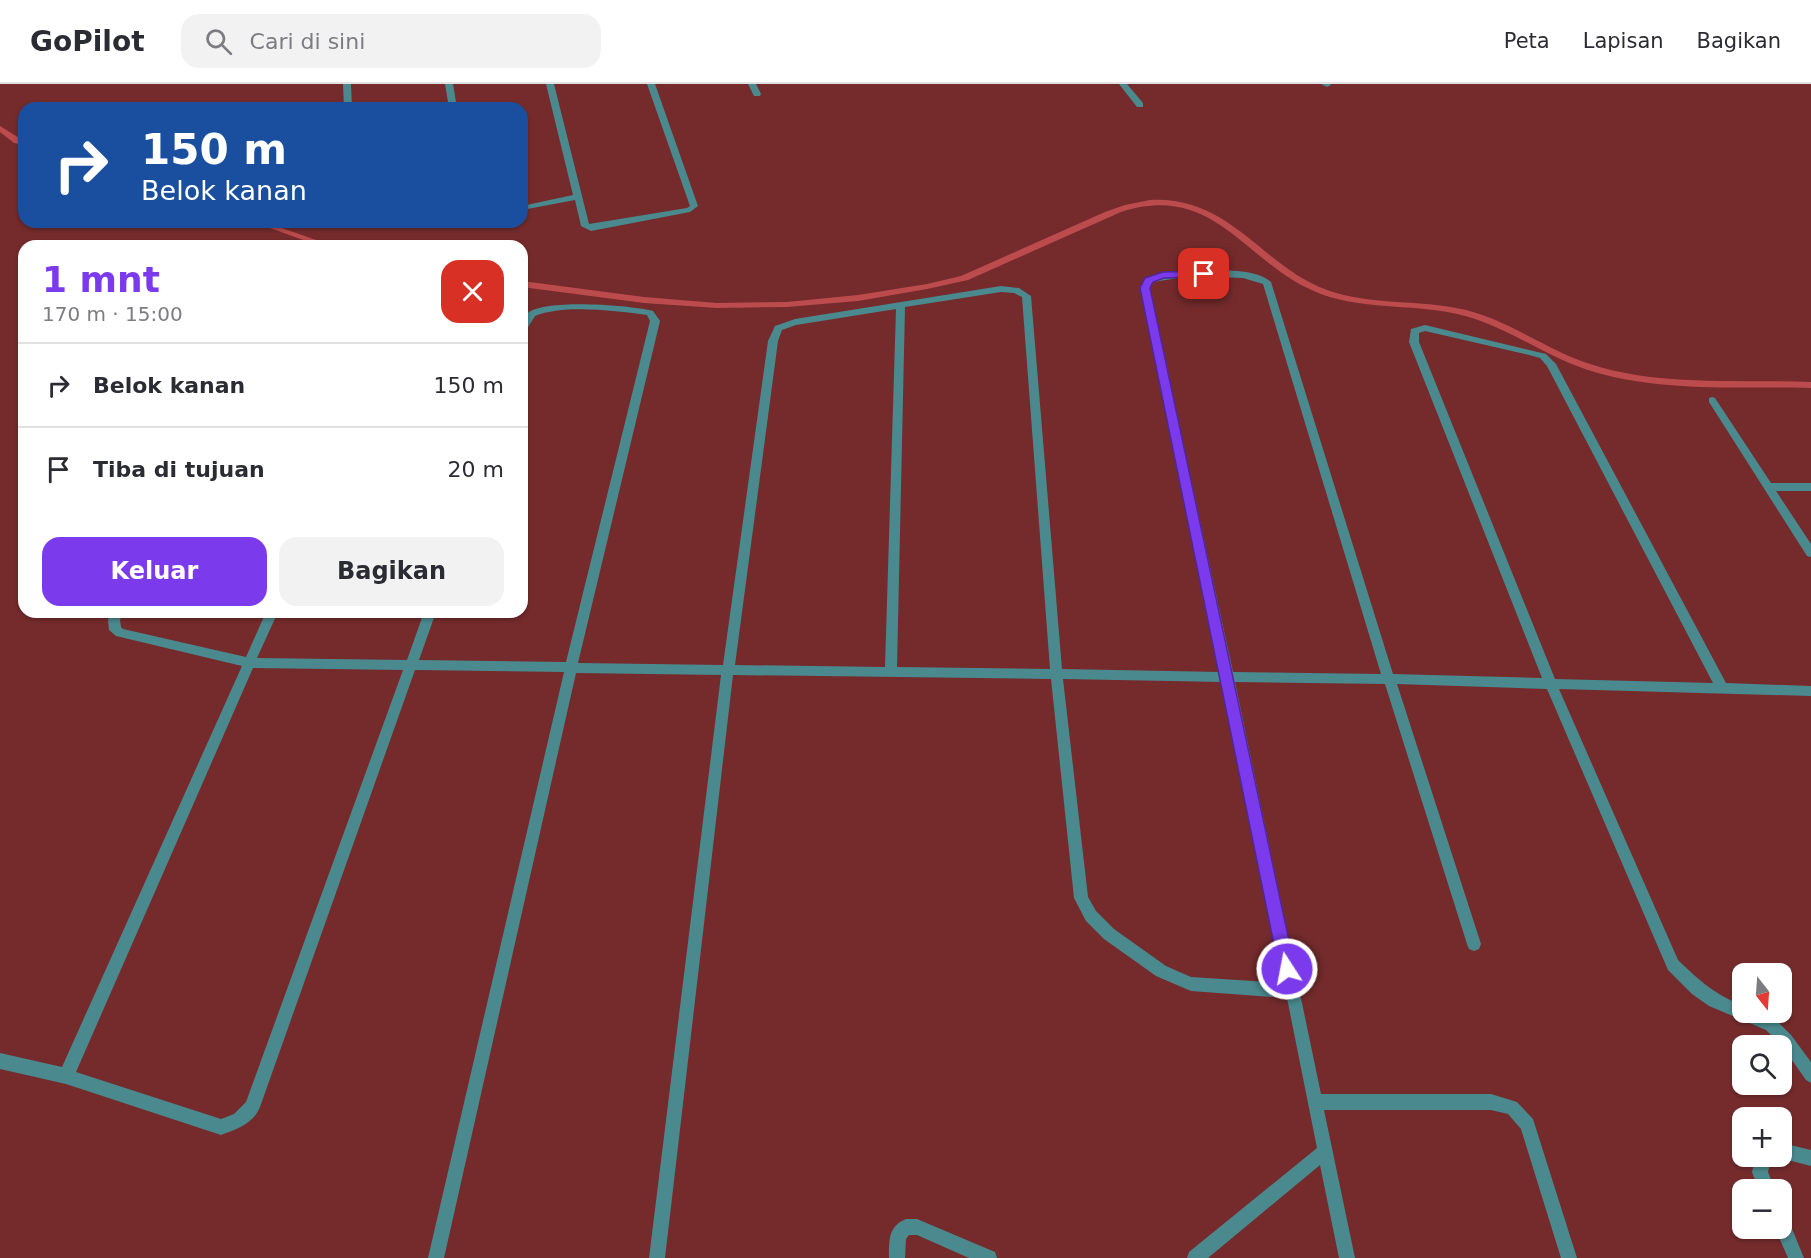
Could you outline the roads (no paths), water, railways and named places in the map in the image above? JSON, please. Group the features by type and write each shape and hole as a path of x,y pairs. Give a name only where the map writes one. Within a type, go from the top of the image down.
{"street":[{"path":"347,84 348,102"},
{"path":"449,84 452,102"},
{"path":"550,84 587,228 690,210 694,207 651,84"},
{"path":"752,84 757,94"},
{"path":"1123,84 1140,105"},
{"path":"528,207 578,197"},
{"path":"1347,1258 1228,676 1145,288 1149,280 1163,275 1245,274 1259,277 1267,282 1389,679 1474,944"},
{"path":"657,1258 728,670 772,341 778,328 795,322 1001,289 1016,290 1026,296 1056,674 1081,898 1091,916 1109,934 1161,971 1191,984 1292,991"},
{"path":"891,672 901,305"},
{"path":"436,1258 571,667 655,321 650,314 631,310 553,309 533,313 528,319"},
{"path":"1722,688 1551,364 1543,356 1510,347 1435,329 1425,328 1414,331 1414,342 1550,682 1673,964 1697,989 1714,1001 1771,1025 1786,1040 1811,1075"},
{"path":"1712,400 1811,553"},
{"path":"1768,487 1811,487"},
{"path":"116,618 115,630 120,633 250,663 1228,676 1550,682 1811,691"},
{"path":"66,1076 269,618"},
{"path":"0,1061 66,1076 221,1127 239,1120 252,1107 428,618"},
{"path":"1315,1102 1491,1102 1512,1107 1527,1125 1569,1258"},
{"path":"1195,1258 1325,1151"},
{"path":"1792,1153 1811,1158"},
{"path":"897,1258 898,1234 906,1227 917,1227 989,1258"},
{"path":"1788,1239 1796,1258"}],"waterway":[{"path":"0,128 18,141"},
{"path":"528,285 644,300 717,306 787,305 858,298 927,287 965,278 1118,210 1139,204 1161,202 1185,205 1207,213 1227,225 1303,283 1324,292 1376,303 1448,309 1465,313 1497,324 1589,367 1643,379 1699,383 1811,385"},
{"path":"275,228 311,240"}]}
